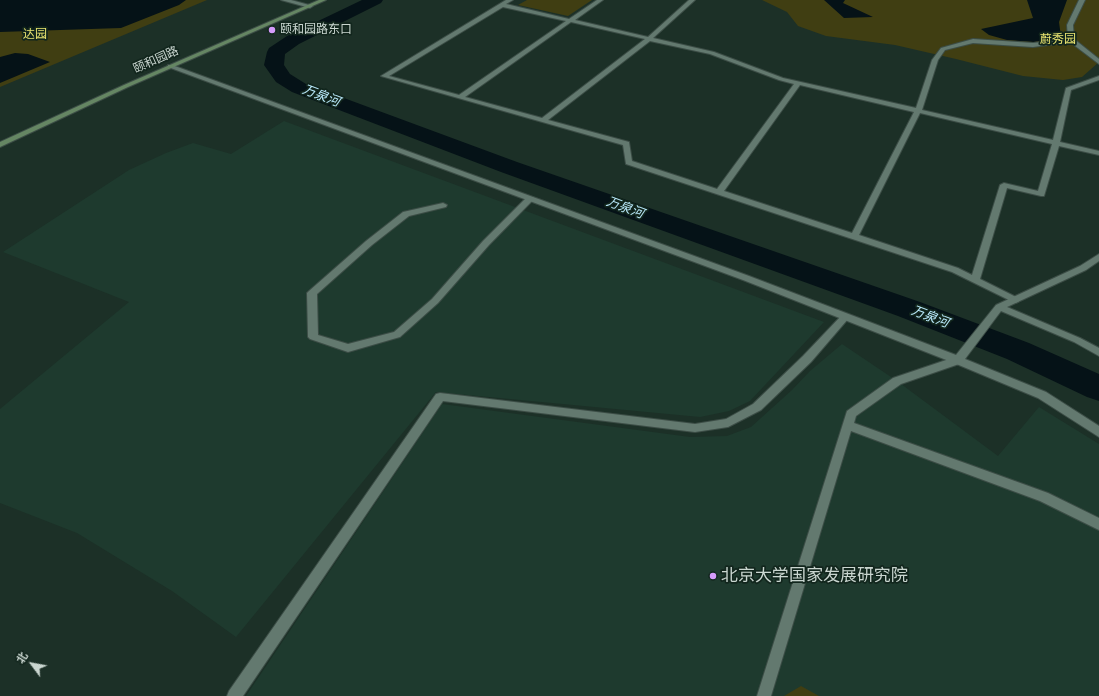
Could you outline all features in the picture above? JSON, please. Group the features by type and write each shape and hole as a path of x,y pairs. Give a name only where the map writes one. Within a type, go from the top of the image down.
{"main road":[{"name":"颐和园路","path":"0,145 170,66 323,0"}],"street":[{"path":"284,0 310,6"},
{"path":"510,0 384,76 626,144 629,162 955,270 1015,300"},
{"path":"460,97 600,0"},
{"path":"544,120 650,38 692,0"},
{"path":"1082,0 1070,25 1072,40 1099,62"},
{"path":"502,5 712,53 781,79 1099,153"},
{"path":"854,236 918,111 935,60 943,49 973,41 1033,45 1072,40"},
{"path":"170,66 530,199 958,360 1042,395 1099,432"},
{"path":"975,280 1004,184 1041,194 1056,143 1068,89 1099,78"},
{"path":"719,192 798,83"},
{"path":"443,205 406,214 369,243 312,293 314,337 348,348 397,335 435,301 486,244 530,199"},
{"path":"764,696 851,414 897,381 958,360 999,307 1083,268 1099,257"},
{"path":"999,307 1077,340 1099,352"},
{"path":"234,696 440,398 696,428 728,423 757,407 807,359 845,317"},
{"path":"847,425 1044,498 1099,524"}],"shaded area":[{"path":"0,0 186,0 179,5 121,28 0,32"},
{"path":"824,0 845,0 843,3 873,17 844,18"},
{"path":"1027,0 1067,0 1059,22 1061,37 1034,42 1007,40 989,35 981,29 1033,18"},
{"path":"15,53 28,54 50,62 0,83 0,57"},
{"path":"284,121 824,322 750,401 729,411 700,417 436,392 236,637 172,591 77,533 0,503 0,409 129,302 3,252 129,170 166,153 193,143 231,154"},
{"name":"北京大学国家发展研究院","path":"842,344 897,381 998,456 1039,407 1099,444 1099,696 246,696 442,404 690,437 727,436 751,427 792,390 810,371"}],"green space":[{"name":"达园","path":"0,0 207,0 0,87"},
{"path":"527,0 592,0 568,16 518,5"},
{"name":"蔚秀园","path":"762,0 1099,0 1099,62 1082,77 1063,80 1023,76 895,45 826,36 798,26 787,12"},
{"path":"801,686 819,696 784,696"}],"waterway":[{"name":"万泉河","path":"375,0 293,40 276,52 274,65 283,78 299,88 509,167 909,309 1018,351 1099,388"}],"place":[{"name":"颐和园路东口","path":"272,30"},
{"name":"北京大学国家发展研究院","path":"713,576"}]}
